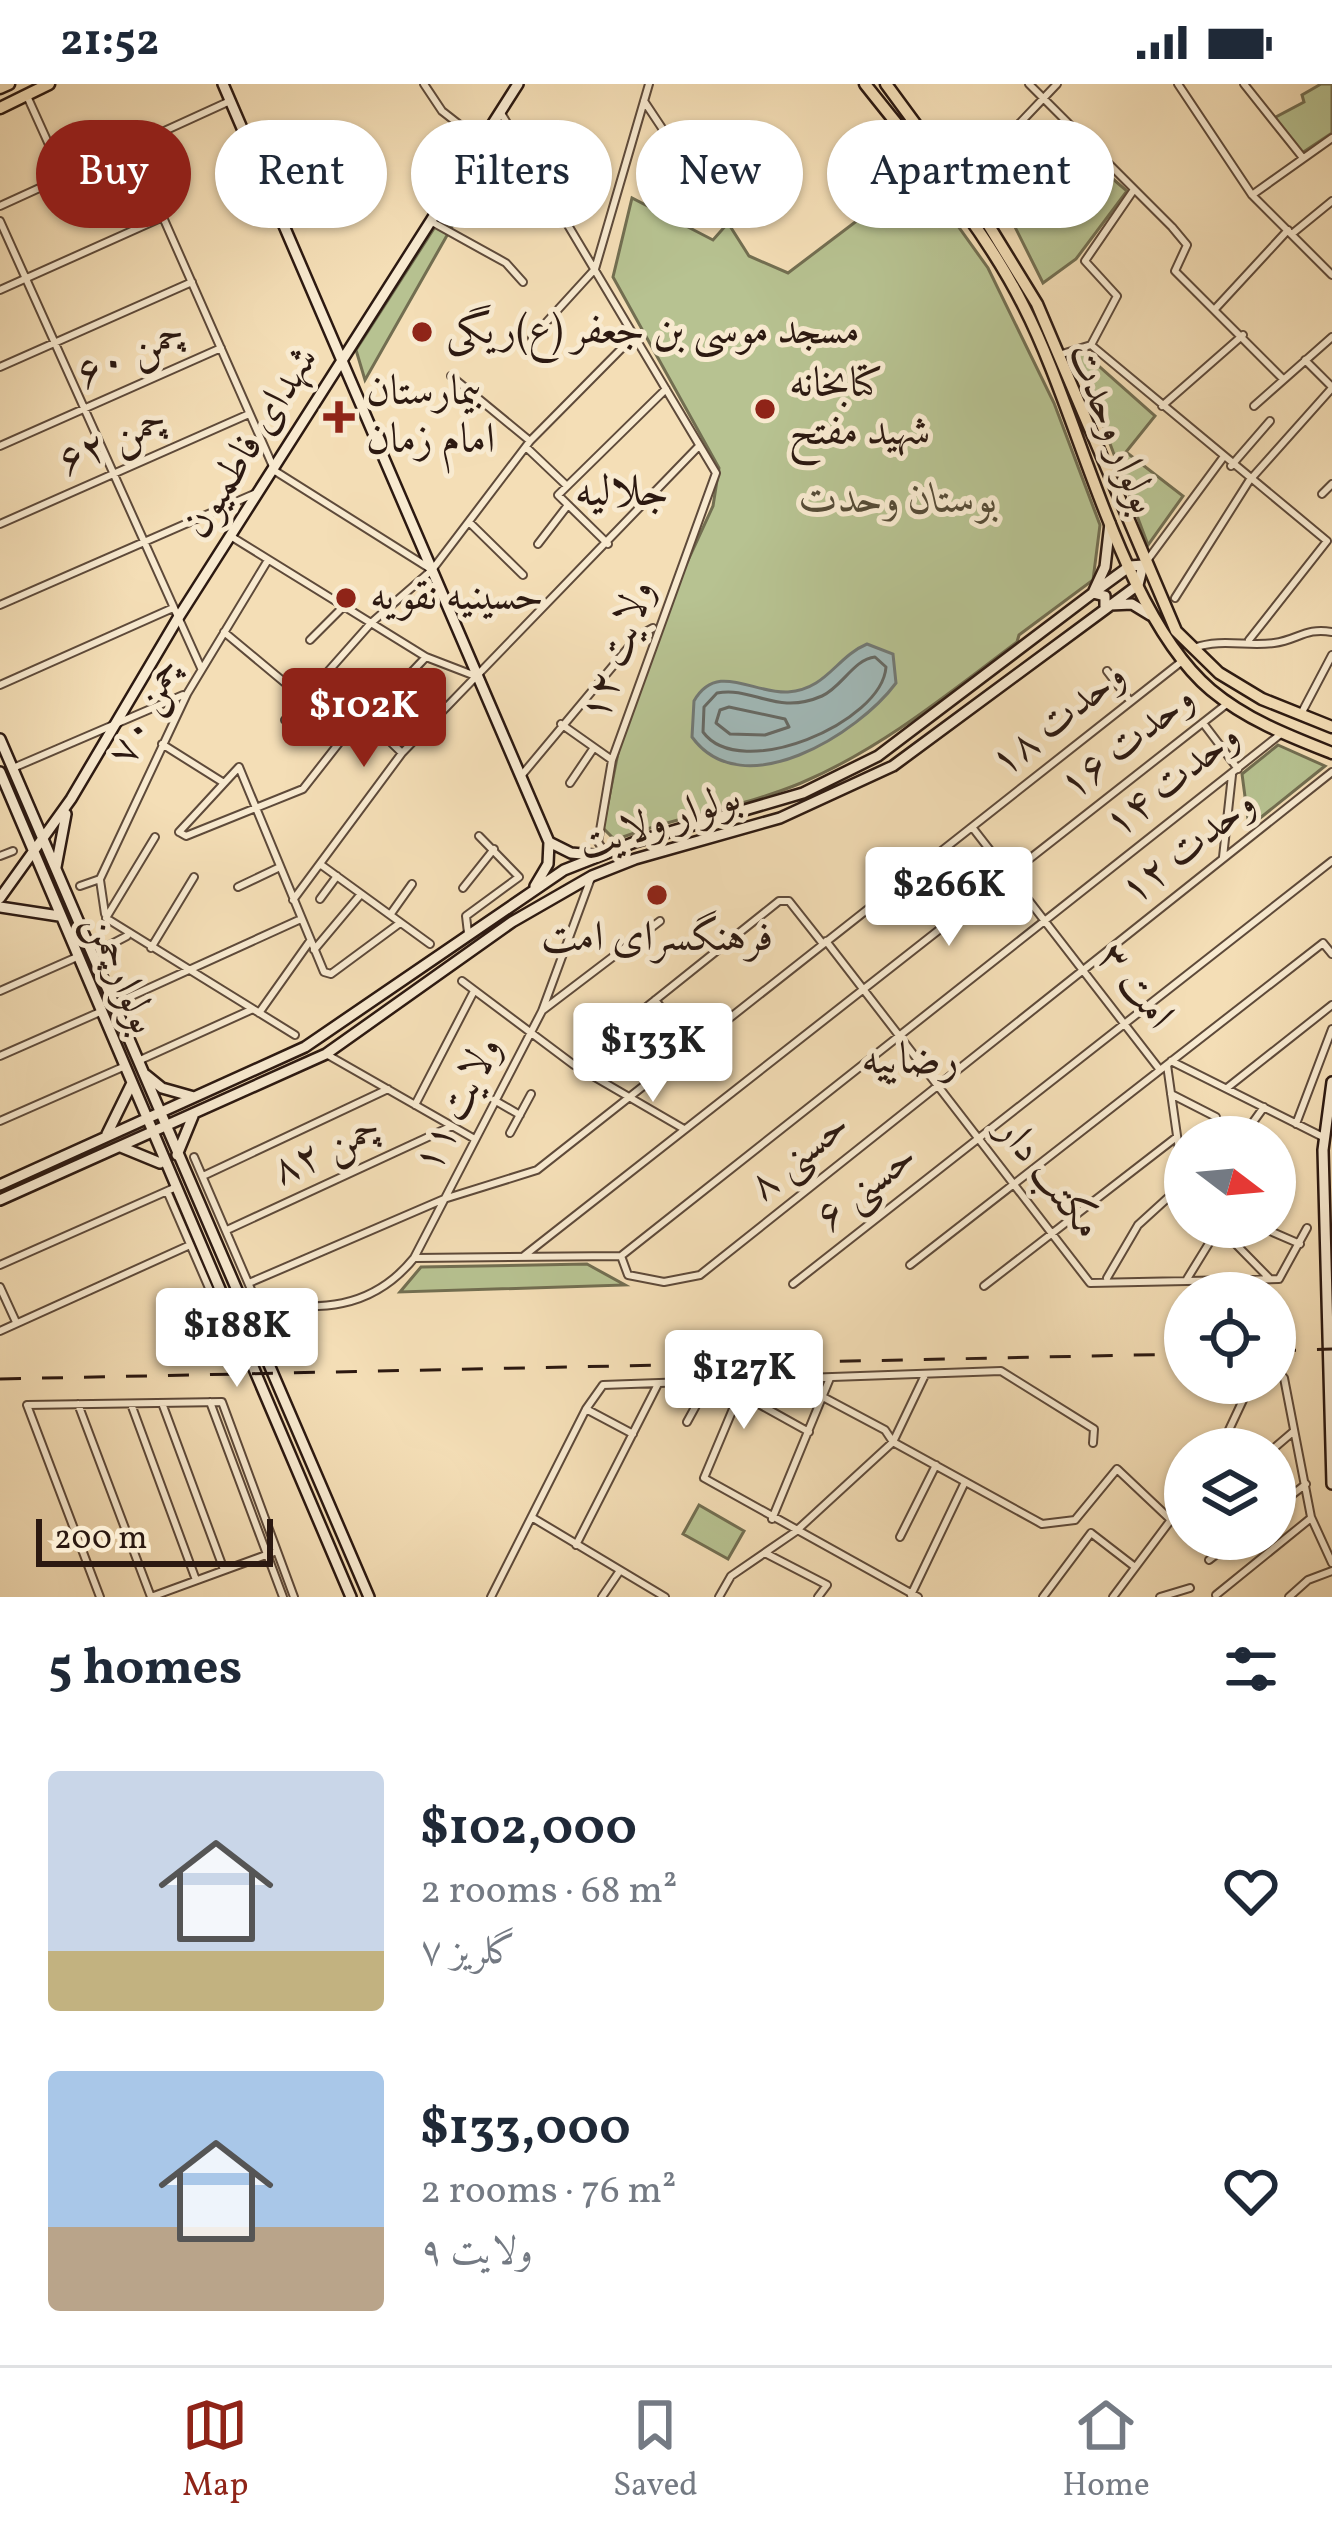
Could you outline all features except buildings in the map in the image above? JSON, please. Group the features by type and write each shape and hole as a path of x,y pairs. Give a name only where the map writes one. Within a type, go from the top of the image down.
{"main road":[{"path":"0,88 9,84"},
{"path":"223,84 549,842 548,864 531,891"},
{"name":"شهدای فاطمیون","path":"497,120 518,84"},
{"name":"بولوار وحدت","path":"865,84 1001,263 1050,359 1111,516 1176,631 1191,649 1262,699 1332,727"},
{"name":"بولوار وحدت","path":"886,84 913,120"},
{"path":"0,109 43,89"},
{"name":"شهدای فاطمیون","path":"35,855 116,724 175,613 263,490 428,228"},
{"name":"بولوار وحدت","path":"991,228 1061,354 1151,616 1183,661 1228,703 1282,733 1332,753"},
{"path":"1111,516 1105,567 1094,592 1105,596 1105,606 1132,604 1151,616"},
{"name":"بولوار ولایت","path":"145,1118 314,1042 531,891 605,853 760,808 841,777 938,715 1094,592 1137,566"},
{"name":"بولوار ولایت","path":"151,1135 326,1054 556,894 592,876 780,818 893,766 1138,585"},
{"name":"بولوارچمن","path":"0,739 166,1128"},
{"path":"0,773 13,768"},
{"name":"بولوارچمن","path":"0,773 151,1135"},
{"path":"56,867 71,799"},
{"path":"549,842 571,853 605,853"},
{"path":"35,855 0,903 59,916"},
{"path":"140,1066 162,1088 194,1097"},
{"path":"1332,1082 1323,1137 1332,1484"},
{"path":"104,1137 118,1122 131,1085"},
{"path":"177,1155 193,1116"},
{"path":"0,1184 145,1118"},
{"path":"166,1128 369,1597"},
{"path":"0,1200 151,1135 170,1190 351,1597"},
{"path":"121,1147 139,1150 164,1166"}],"street":[{"path":"424,84 454,120"},
{"path":"532,338 595,269 649,84"},
{"path":"1029,84 1186,244 1174,269 1282,378"},
{"path":"1022,120 1057,84"},
{"path":"1178,84 1252,195 1332,275"},
{"path":"1244,84 1303,158"},
{"path":"43,89 50,120"},
{"path":"190,120 230,101"},
{"path":"644,101 657,120"},
{"path":"293,900 402,753 700,446 501,113"},
{"path":"1252,195 1332,138"},
{"path":"0,206 36,190"},
{"path":"1061,354 1091,345 1117,296 1085,261 1133,191"},
{"path":"1215,309 1290,232 1332,201"},
{"path":"0,221 201,668"},
{"path":"0,290 138,228"},
{"path":"168,228 275,471 432,570"},
{"path":"443,228 506,262 524,282"},
{"path":"0,367 192,282"},
{"path":"285,720 371,623 432,570 528,444 634,335"},
{"path":"1162,406 1243,335"},
{"path":"1254,406 1332,337"},
{"path":"1091,345 1222,459 1327,541 1249,640"},
{"name":"چمن ۶۰","path":"0,446 220,348"},
{"path":"1175,598 1249,481 1332,388 1305,360"},
{"path":"451,376 528,444 567,486"},
{"path":"608,544 558,495 666,389"},
{"name":"چمن ۶۲","path":"0,524 250,414"},
{"path":"1231,466 1270,421"},
{"name":"ولایت ۱۲","path":"605,853 598,842 612,760 656,626 693,547 716,473 700,446"},
{"path":"1137,566 1222,459"},
{"path":"1322,494 1332,484"},
{"path":"0,604 263,490"},
{"path":"538,544 568,505"},
{"path":"469,523 523,575"},
{"path":"232,537 426,657 478,677"},
{"name":"چمن ۷۰","path":"100,879 187,694 268,560"},
{"path":"310,640 343,607"},
{"path":"0,685 175,613"},
{"path":"520,776 638,636 656,626"},
{"path":"1191,649 1249,640 1274,644 1311,628 1332,632"},
{"path":"224,632 320,712"},
{"path":"1301,714 1332,655"},
{"path":"400,922 331,974 312,945 293,900 280,867 256,809 238,766 179,832 186,836 256,809 303,789 357,720 368,719 426,657"},
{"name":"وحدت ۱۸","path":"249,1283 444,1199 537,1170 1183,661"},
{"path":"1107,671 1130,701"},
{"path":"13,768 187,694"},
{"path":"348,701 402,753"},
{"name":"وحدت ۱۶","path":"525,1255 1228,703"},
{"path":"1203,723 1235,771 1222,860"},
{"path":"561,724 612,760"},
{"name":"وحدت ۱۴","path":"621,1256 1282,733"},
{"path":"162,744 224,783"},
{"path":"570,783 593,749"},
{"name":"وحدت ۱۲","path":"938,1086 1332,772"},
{"name":"امت ۳","path":"972,827 1125,1024 1166,1065 1227,1088 1281,1116"},
{"path":"468,933 466,916 519,877 479,836"},
{"path":"94,923 106,918 155,837"},
{"path":"463,888 494,849"},
{"path":"0,856 13,850"},
{"name":"حسنی ۶","path":"793,1284 1332,861"},
{"path":"320,864 430,944"},
{"path":"238,887 280,867"},
{"name":"ولایت ۱۱","path":"413,1258 542,1011 592,876"},
{"path":"152,948 194,877"},
{"path":"320,899 337,877"},
{"path":"80,886 100,879 106,918 295,1035"},
{"path":"390,915 412,884"},
{"path":"140,1066 256,1011 361,894"},
{"path":"556,894 572,898 577,909"},
{"name":"مکتب دار","path":"655,1000 779,901 789,901 1090,1282 1106,1280"},
{"path":"115,1004 301,919"},
{"path":"542,1011 660,921"},
{"path":"104,948 129,935"},
{"path":"910,1265 1323,943 1332,954"},
{"path":"0,992 77,957"},
{"path":"462,982 574,1065 685,1130"},
{"path":"415,1105 474,991"},
{"path":"574,1065 655,1000 692,1046"},
{"path":"1227,1088 1332,1005"},
{"path":"0,1056 100,1012"},
{"path":"1296,1124 1332,1029"},
{"path":"326,1054 474,1138"},
{"path":"1166,1065 1172,1116"},
{"path":"0,1121 124,1067"},
{"name":"حسنی ۸","path":"621,1256 628,1275 664,1282 700,1275 938,1086"},
{"path":"203,1176 388,1090"},
{"path":"511,1133 531,1094"},
{"path":"1171,1094 1214,1116"},
{"path":"494,1100 520,1115"},
{"path":"1257,1116 1264,1107"},
{"name":"امت ۳","path":"1296,1124 1323,1137"},
{"name":"چمن ۸۲","path":"226,1231 452,1126"},
{"path":"984,1286 1164,1147"},
{"path":"194,1157 256,1300 296,1308 354,1304 392,1285 413,1258 621,1256"},
{"path":"0,1265 170,1190 212,1295 190,1299"},
{"path":"1106,1280 1138,1225 1164,1203"},
{"path":"1284,1272 1307,1228"},
{"path":"1296,1242 1300,1244"},
{"path":"0,1331 190,1245"},
{"path":"1240,1248 1263,1272"},
{"path":"1106,1280 1164,1279"},
{"path":"0,1287 16,1324"},
{"path":"495,1595 598,1388 746,1378 1001,1371 1094,1429 1093,1443"},
{"path":"719,1597 731,1576 795,1532 892,1442 926,1374"},
{"path":"746,1378 704,1478 913,1595 965,1482"},
{"path":"772,1519 830,1378"},
{"path":"688,1422 710,1380"},
{"path":"576,1545 658,1384"},
{"path":"739,1393 809,1432"},
{"path":"823,1397 885,1430 892,1442 1042,1523 1076,1520 1117,1469 1164,1513"},
{"path":"211,1402 283,1597"},
{"path":"100,1597 27,1405 222,1402 295,1597"},
{"path":"131,1403 196,1580"},
{"path":"162,1403 224,1570"},
{"path":"78,1404 151,1597 277,1551"},
{"path":"586,1409 633,1434"},
{"path":"1289,1597 1332,1567 1311,1517 1296,1439"},
{"path":"900,1538 936,1465"},
{"path":"1296,1492 1306,1484"},
{"path":"1216,1595 1311,1517"},
{"path":"533,1518 652,1594 665,1597"},
{"path":"1113,1597 1164,1529"},
{"path":"1043,1597 1091,1533 1135,1568"},
{"path":"765,1553 827,1585 818,1597"},
{"path":"602,1597 620,1572"},
{"path":"1160,1597 1190,1588"}],"green space":[{"path":"1321,84 1332,84 1332,133 1302,153 1274,118 1304,102 1302,95"},
{"path":"1114,180 1127,191 1114,208"},
{"name":"بوستان وحدت","path":"632,198 636,200 636,228 690,228 713,240 724,228 731,228 749,256 788,273 847,228 959,228 988,268 1054,403 1100,525 1093,580 939,700 859,754 778,792 615,840 603,828 620,743 678,582 713,506 719,468 613,277"},
{"path":"434,228 451,228 365,380 356,350"},
{"path":"1016,228 1099,228 1076,259 1043,283"},
{"path":"1076,353 1084,353 1155,416 1126,452 1183,496 1148,545"},
{"path":"1278,745 1325,766 1249,827 1242,774"},
{"path":"587,1264 625,1285 400,1292 421,1267"},
{"path":"699,1505 744,1531 728,1559 683,1534"}],"water":[{"path":"867,644 893,654 896,683 879,703 829,741 769,764 740,765 714,757 692,737 694,701 713,683 801,690"}],"railway":[{"path":"1296,1350 1332,1349"},
{"path":"0,1379 1164,1354"}],"place":[{"name":"مسجد موسی بن جعفر (ع)ریگی","path":"422,332"},
{"name":"کتابخانه شهید مفتح","path":"765,409"},
{"name":"بیمارستان امام زمان","path":"339,417"},
{"name":"حسینیه نقویه","path":"346,598"},
{"name":"فرهنگسرای امت","path":"657,895"}],"district":[{"name":"جلالیه","path":"622,493"},
{"name":"رضاییه","path":"910,1061"}]}
